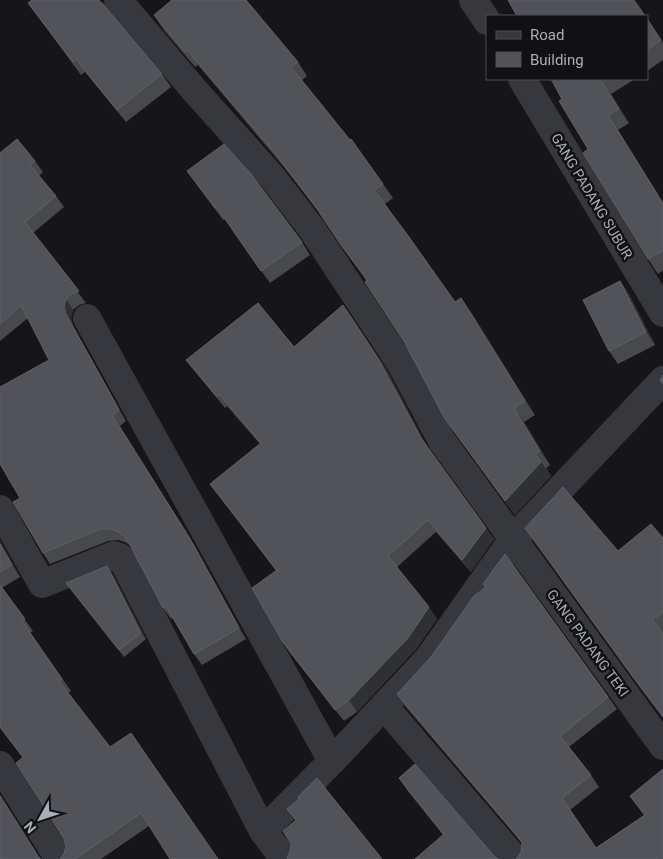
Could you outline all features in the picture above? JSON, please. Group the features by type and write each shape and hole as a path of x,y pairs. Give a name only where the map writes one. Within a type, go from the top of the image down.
{"street":[{"name":"GANG PADANG TEKI","path":"118,0 196,92 272,177 312,229 401,364 442,441 663,746"},
{"path":"473,0 486,20"},
{"name":"GANG PADANG SUBUR","path":"523,80 663,314"},
{"path":"87,318 332,761"},
{"path":"263,831 428,659 513,539 658,394"},
{"path":"0,509 42,584 117,555 122,559 263,831 284,859"},
{"path":"384,706 515,859"},
{"path":"0,765 59,859"}],"building":[{"path":"32,0 99,0 162,74 117,110 76,59 73,62 28,3"},
{"path":"172,0 246,0 298,62 291,67 351,139 383,184 374,190 455,302 461,298 525,401 514,408 540,451 535,454 541,462 505,501 445,419 405,343 365,282 367,280 315,206 275,153 188,51 186,53 154,15"},
{"path":"508,0 634,0 644,15 516,15"},
{"path":"648,20 661,40 648,49"},
{"path":"552,80 601,80 619,109 608,115 663,204 663,250 648,259 583,153 588,149 559,101 562,99"},
{"path":"17,139 35,161 30,165 56,196 25,222 79,291 71,294 66,299 64,307 66,314 119,410 112,415 189,537 239,628 194,654 166,606 163,608 124,536 111,529 100,529 43,553 13,502 20,498 0,464 0,387 49,360 21,305 0,324 0,153"},
{"path":"224,144 251,174 302,242 261,271 216,206 215,208 187,171"},
{"path":"620,281 646,332 609,351 583,300"},
{"path":"258,303 294,347 343,305 379,360 421,438 486,528 462,560 428,520 388,556 429,607 408,638 349,700 335,710 282,641 252,588 277,570 210,484 261,443 219,394 217,397 186,360"},
{"path":"563,487 618,551 651,524 663,538 663,612 652,620 663,633 663,716 525,528"},
{"path":"0,544 12,565 0,572"},
{"path":"505,554 608,697 560,736 591,775 562,798 596,848 645,815 630,796 663,769 663,857 660,859 516,859 521,852 522,843 518,837 397,694 431,657 474,596 486,587 483,584"},
{"path":"107,566 141,633 119,650 66,583"},
{"path":"0,585 25,619 22,621 62,679 59,681 110,747 131,733 218,859 170,859 141,813 75,859 60,859 64,854 66,846 64,839 16,763 23,757 0,727"},
{"path":"415,764 498,859 415,859 444,834 399,778"},
{"path":"317,778 382,859 288,859 291,844 283,831 296,820 287,809 299,799 298,797"},
{"path":"0,796 38,856 41,859 0,859"}]}
